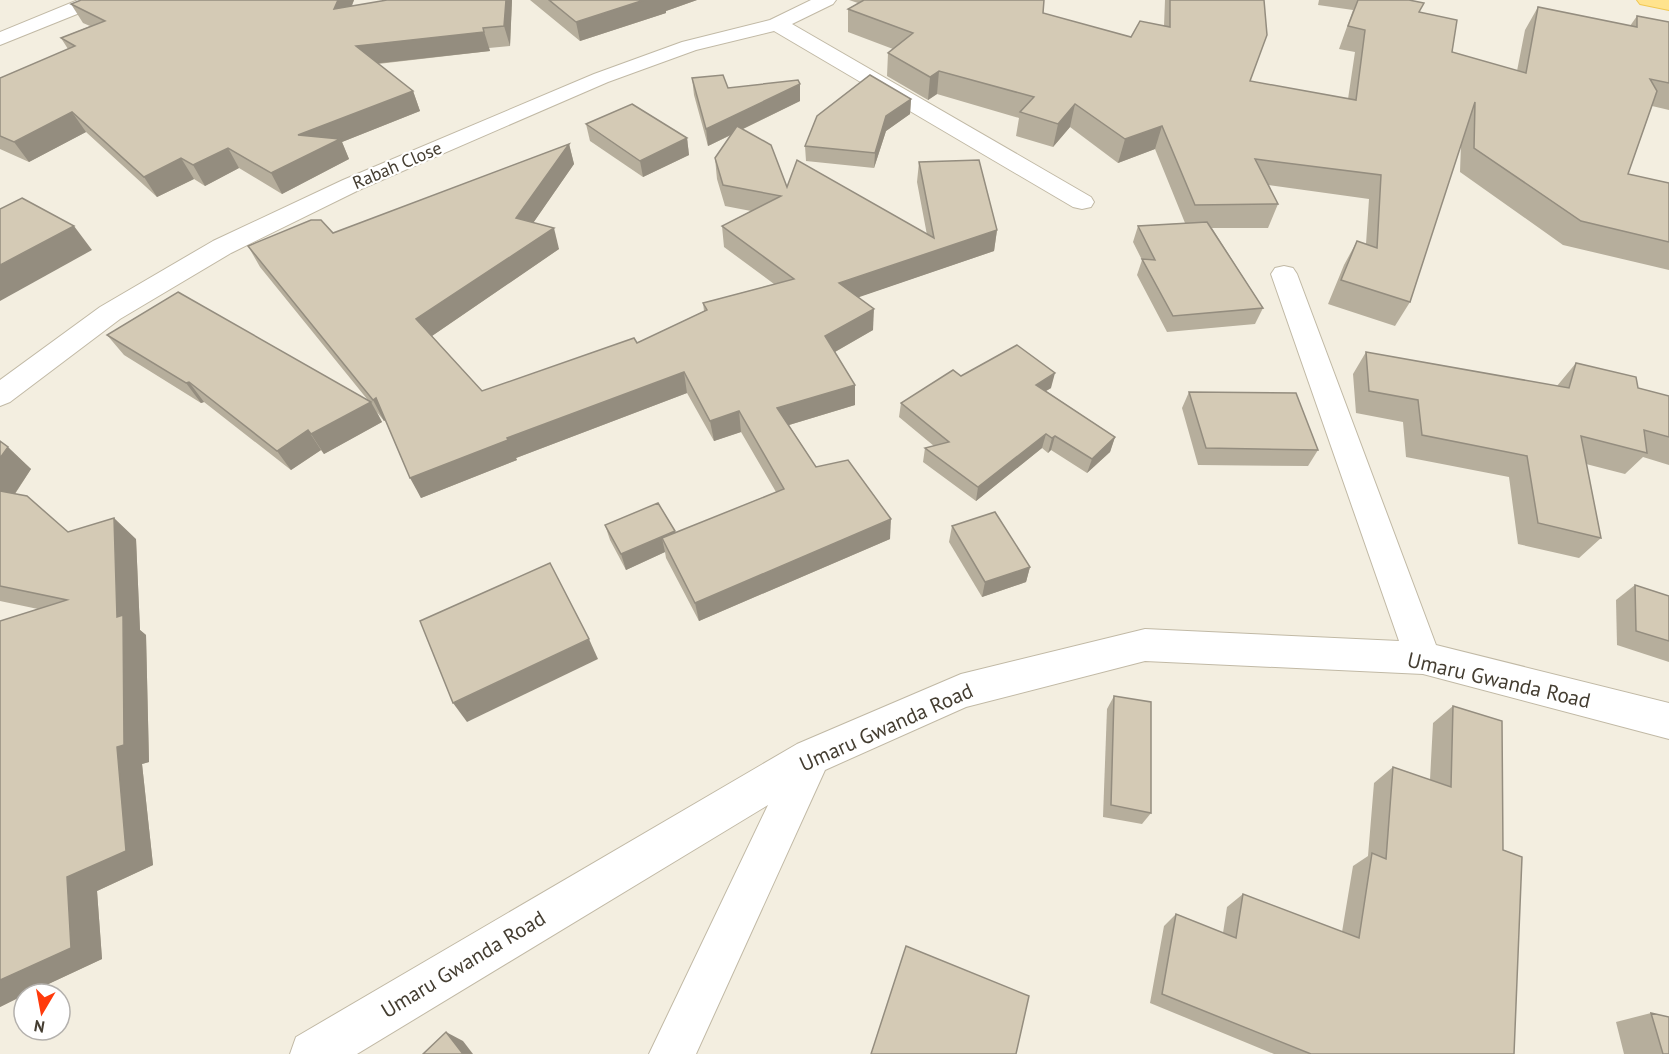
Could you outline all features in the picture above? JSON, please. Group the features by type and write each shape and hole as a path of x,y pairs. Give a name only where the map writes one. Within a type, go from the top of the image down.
{"main road":[{"path":"1647,0 1669,4"}],"street":[{"path":"0,39 95,0"},
{"name":"Rabah Close","path":"0,395 110,313 222,247 351,184 601,78 689,46 777,24 826,0"},
{"path":"777,24 1082,201"},
{"path":"1284,274 1423,658"},
{"name":"Umaru Gwanda Road","path":"313,1054 811,757 961,691 1145,645 1423,658 1669,720"},
{"path":"672,1054 811,757"}],"building":[{"path":"81,0 338,0 334,9 387,0 506,0 504,26 483,28 484,32 356,46 413,91 298,135 340,139 271,173 228,148 193,165 181,158 144,177 72,112 14,142 0,136 0,78 75,46 61,38 105,21 71,4"},
{"path":"549,0 644,0 576,22"},
{"path":"864,0 1044,0 1043,13 1131,37 1140,21 1170,27 1170,0 1264,0 1267,35 1250,81 1356,100 1365,30 1348,26 1358,0 1409,0 1424,3 1419,12 1457,20 1452,52 1526,73 1538,7 1637,27 1637,16 1669,22 1669,83 1650,79 1657,91 1628,174 1669,183 1669,242 1581,221 1474,148 1475,102 1410,302 1341,280 1357,241 1377,248 1381,175 1255,159 1278,204 1195,205 1162,126 1125,139 1075,104 1058,124 1020,112 1034,97 939,71 930,77 888,53 913,33 848,9"},
{"path":"723,75 728,88 798,80 800,84 706,129 692,78"},
{"path":"870,75 911,99 886,116 875,153 805,146 817,116"},
{"path":"632,104 687,138 640,161 586,124"},
{"path":"737,126 771,145 787,187 797,160 934,238 919,162 979,160 997,230 839,283 874,309 825,336 855,385 777,408 816,467 848,460 891,519 695,603 662,538 784,489 739,411 710,421 684,372 507,438 508,440 410,478 376,398 373,400 248,246 311,220 321,220 333,233 569,144 516,218 554,228 416,319 482,391 634,338 637,343 707,310 703,303 794,279 722,226 781,196 723,185 715,158"},
{"path":"22,198 74,226 0,265 0,209"},
{"path":"1207,222 1263,308 1173,316 1142,259 1155,260 1138,226"},
{"path":"178,292 371,402 311,434 308,430 277,451 189,382 186,383 107,335"},
{"path":"1017,345 1055,373 1036,385 1115,437 1092,459 1055,436 1052,438 1046,434 978,487 925,448 949,442 901,403 953,370 961,376"},
{"path":"1366,352 1569,388 1576,363 1636,377 1638,388 1669,396 1669,437 1644,430 1647,453 1581,436 1601,538 1538,523 1527,456 1422,435 1418,400 1369,391"},
{"path":"1189,392 1296,393 1318,450 1206,448"},
{"path":"0,441 8,447 0,458"},
{"path":"0,491 27,496 68,532 114,518 117,617 123,615 124,745 117,747 126,851 67,877 71,948 0,980 0,621 67,600 0,586"},
{"path":"658,503 675,531 621,554 605,525"},
{"path":"995,512 1030,567 985,582 952,526"},
{"path":"550,563 589,639 453,703 420,621"},
{"path":"1635,585 1669,596 1669,641 1636,631"},
{"path":"1114,696 1151,702 1151,813 1111,805"},
{"path":"1453,706 1502,721 1503,850 1522,857 1514,1054 1311,1054 1162,994 1176,914 1236,938 1243,894 1359,938 1372,853 1386,859 1393,767 1451,787"},
{"path":"906,946 1029,996 1016,1054 871,1054"},
{"path":"1651,1013 1669,1017 1669,1054 1663,1054"},
{"path":"446,1032 463,1054 423,1054"}]}
